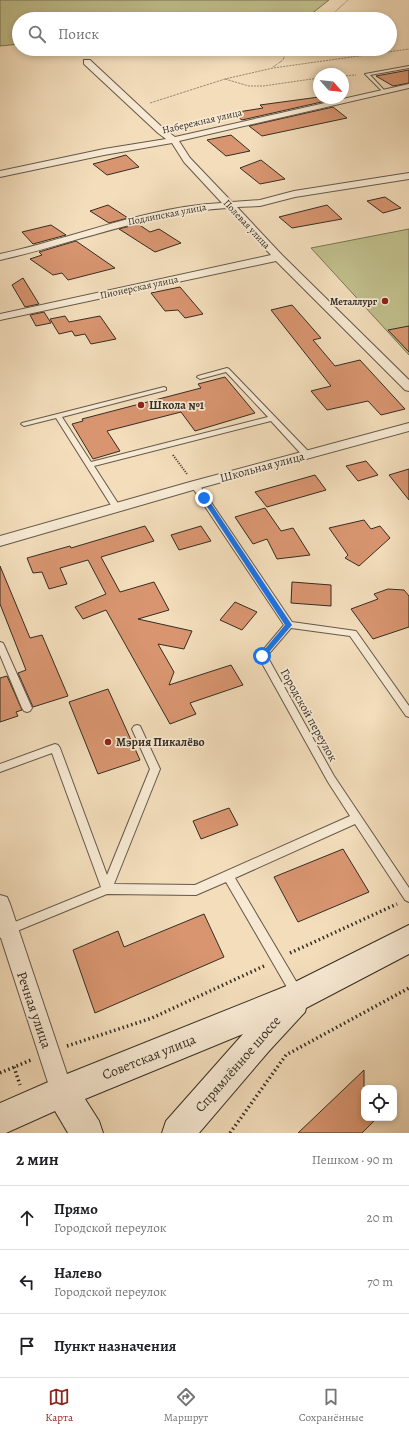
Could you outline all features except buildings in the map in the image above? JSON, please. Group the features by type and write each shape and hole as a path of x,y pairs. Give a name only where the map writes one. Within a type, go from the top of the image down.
{"street":[{"name":"Полевая улица","path":"87,62 162,132 174,140 187,160 278,257 409,387"},
{"name":"Набережная улица","path":"0,174 104,152 174,140 409,86"},
{"name":"Подлипская улица","path":"0,257 41,248 104,228 165,213 198,207 260,203 294,194 409,176"},
{"name":"Пионерская улица","path":"0,317 278,257"},
{"name":"Школьная улица","path":"0,541 195,485 409,427"},
{"name":"Речная улица","path":"0,904 4,931 49,1052 62,1092"},
{"path":"299,996 409,939"},
{"name":"Советская улица","path":"0,1119 62,1092 299,996"},
{"name":"Спрямлённое шоссе","path":"178,1133 258,1040 299,996"},
{"path":"62,1092 87,1133"}],"lane":[{"path":"383,91 367,74 409,67"},
{"path":"200,377 227,370 307,455"},
{"path":"24,424 164,389"},
{"path":"58,416 117,508"},
{"path":"90,465 273,418"},
{"path":"195,485 289,625 353,633 409,713"},
{"name":"Городской переулок","path":"289,625 262,656 331,779 357,818"},
{"path":"0,646 27,708"},
{"path":"107,889 155,769 137,729"},
{"path":"0,768 55,748 107,889"},
{"path":"4,931 107,889 196,890 357,818 406,899"},
{"path":"228,875 299,996"}],"path":[{"path":"335,12 348,0"},
{"path":"397,51 409,49"},
{"path":"273,68 283,60 284,56"},
{"path":"136,108 225,79 273,68 359,56"},
{"path":"225,79 249,86 263,86 313,79"},
{"path":"166,446 195,485"},
{"path":"0,1073 49,1052 152,1018 406,899"},
{"path":"230,1133 286,1055 409,988"}],"shaded area":[{"path":"0,0 329,0 314,12 12,12 12,45 0,46"},
{"name":"Металлург","path":"409,229 409,355 311,248"}],"place":[{"name":"Металлург","path":"385,301"},
{"name":"Школа №1","path":"141,405"},
{"name":"Мэрия Пикалёво","path":"108,742"}],"route":[{"path":"204,498 289,625 262,656"}]}
